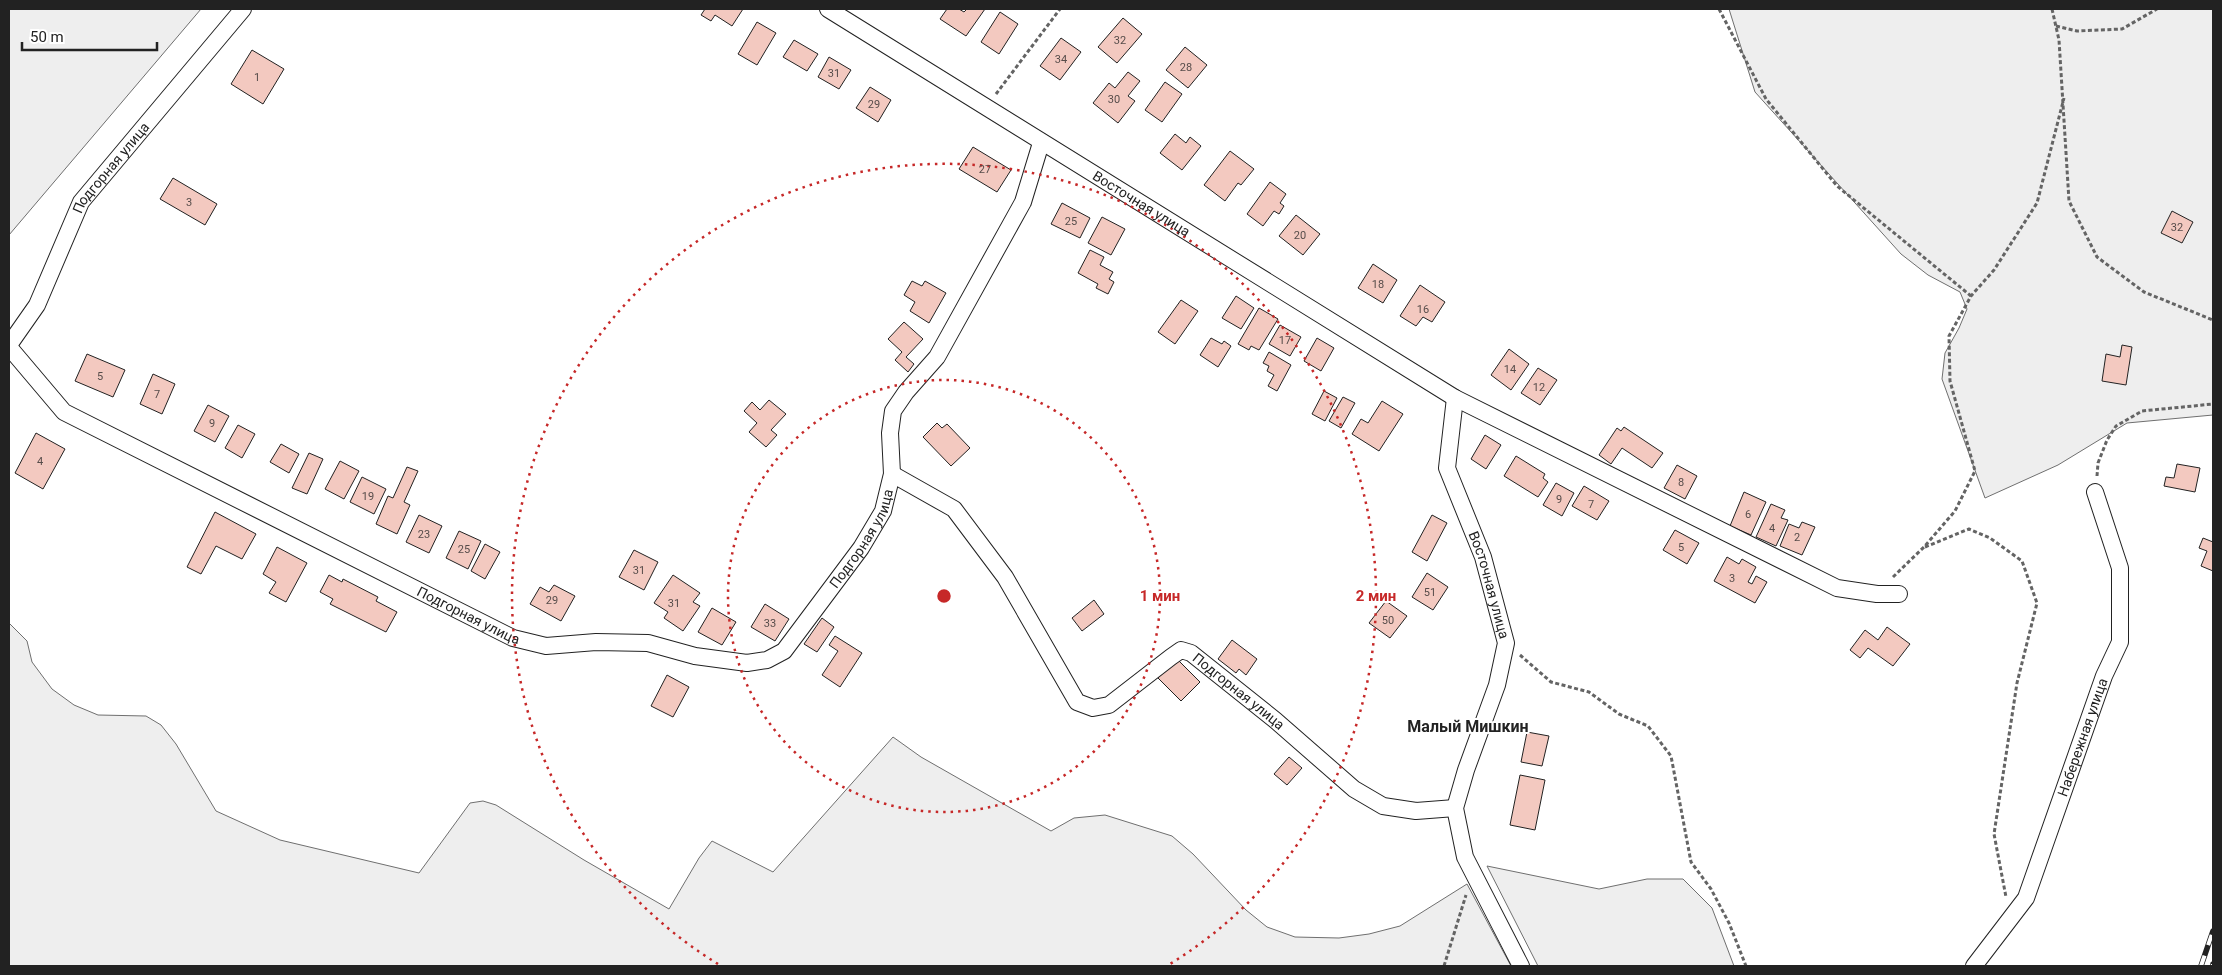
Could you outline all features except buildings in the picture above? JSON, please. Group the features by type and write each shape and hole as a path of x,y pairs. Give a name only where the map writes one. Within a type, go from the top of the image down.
{"street":[{"name":"Подгорная улица","path":"243,9 80,202 37,306 9,346 64,412 513,638 546,646 596,642 648,643 695,656 747,663 767,660 784,651 861,548 883,511 892,474 890,433 893,411 936,356 1023,202 1041,142"},
{"name":"Восточная улица","path":"828,9 1455,398 1837,588 1876,594 1898,594"},
{"name":"Восточная улица","path":"1455,398 1447,468 1482,557 1506,643 1497,685 1466,770 1455,808 1465,857 1521,966"},
{"name":"Подгорная улица","path":"892,474 954,509 1005,577 1077,702 1093,708 1109,706 1181,650 1191,653 1275,720 1354,789 1383,806 1416,811 1455,808"},
{"name":"Набережная улица","path":"1974,966 2026,898 2104,676 2120,642 2120,568 2095,492"}],"path":[{"path":"986,108 1060,9"},
{"path":"1719,9 1766,99 1837,186 1971,296"},
{"path":"2052,9 2059,40 2069,201 2097,257 2144,292 2213,320"},
{"path":"2056,26 2078,31 2122,29 2157,9"},
{"path":"1876,594 1924,547 1955,511 1975,471 1950,381 1949,336 1971,296 1994,270 2037,204 2064,98"},
{"path":"2095,492 2098,463 2107,440 2116,426 2142,411 2213,404"},
{"path":"1924,547 1969,529 1990,538 2022,561 2037,604 2017,683 1994,834 2006,900"},
{"path":"1506,643 1551,682 1589,692 1619,714 1648,726 1671,756 1692,862 1711,888 1746,966"},
{"path":"1444,966 1473,873"}],"shaded area":[{"path":"9,9 201,9 9,235"},
{"path":"1729,9 2213,9 2213,415 2127,423 2058,465 1985,498 1942,379 1945,353 1967,309 1960,292 1928,275 1901,254 1755,92"},
{"path":"9,623 27,641 32,662 52,689 74,705 98,715 146,716 161,725 176,744 216,811 280,840 419,873 470,803 483,801 496,805 584,860 669,909 699,858 712,841 773,872 893,737 921,757 1051,831 1074,818 1105,815 1172,836 1193,854 1246,910 1267,927 1295,937 1339,938 1369,934 1400,926 1467,884 1511,966 9,966"},
{"path":"1487,866 1599,889 1647,879 1683,879 1712,908 1734,966 1538,966"}],"railway":[{"path":"2201,966 2213,931"}],"district":[{"name":"Малый Мишкин","path":"1468,726"}]}
